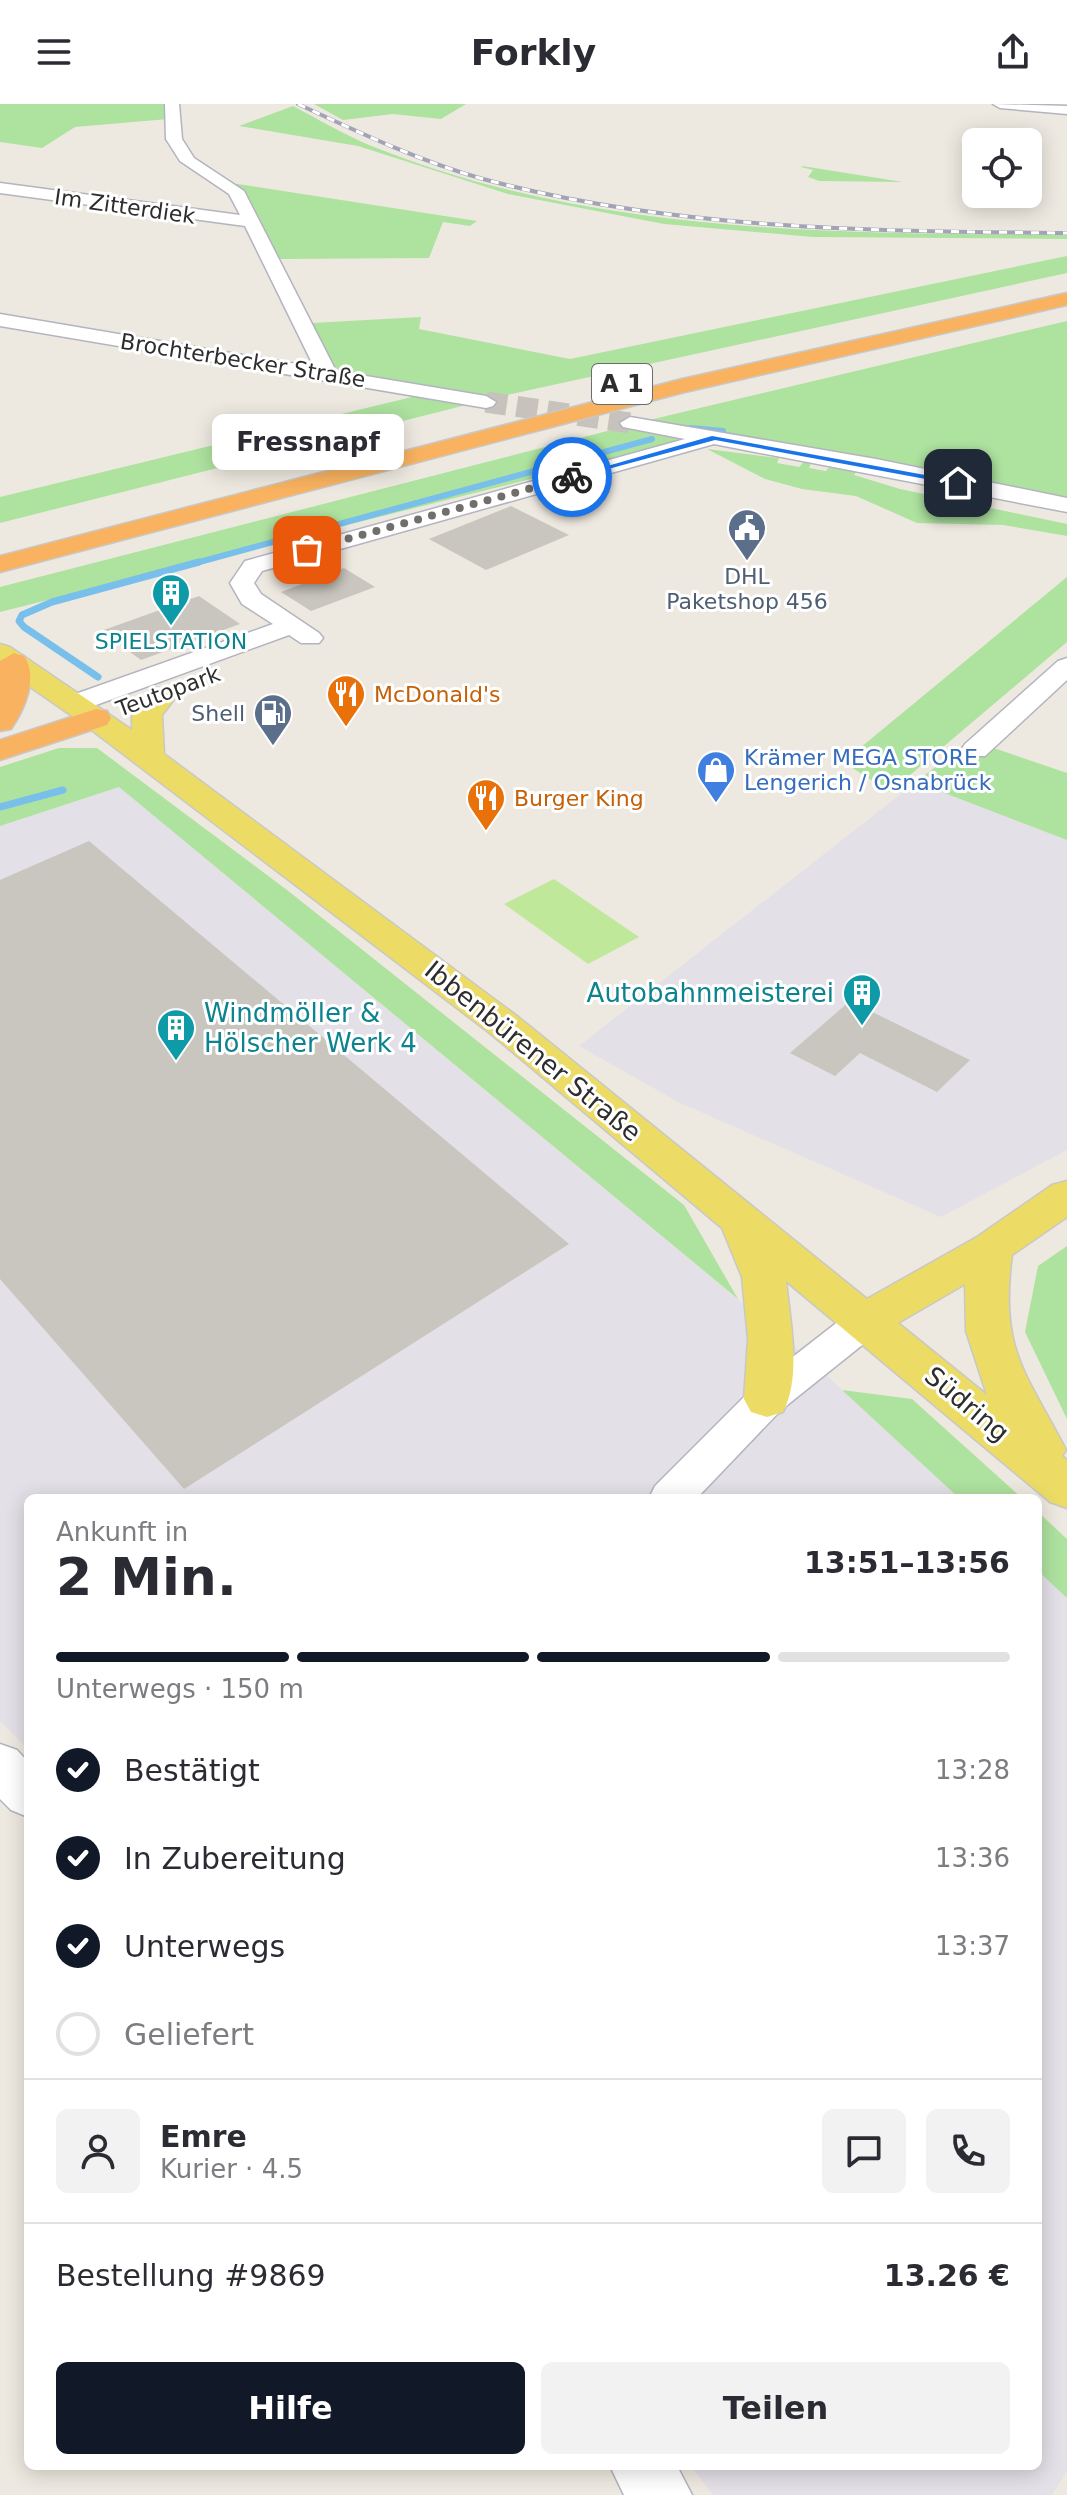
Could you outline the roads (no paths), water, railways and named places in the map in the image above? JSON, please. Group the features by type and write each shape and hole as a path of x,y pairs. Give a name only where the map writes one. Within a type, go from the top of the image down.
{"highway":[{"name":"A 1","path":"283,466 781,346 1067,284"},
{"name":"A 1","path":"0,564 682,386 1067,299"},
{"path":"0,538 179,491"},
{"path":"0,722 12,704 7,658"},
{"path":"0,730 86,711"},
{"path":"0,751 86,711"}],"main road":[{"name":"Ibbenbürener Straße","path":"7,658 86,711 504,1025 867,1320"},
{"path":"148,757 147,715 163,694"},
{"path":"867,1320 992,1248 1067,1196"},
{"path":"738,1216 764,1277 770,1339 767,1399"},
{"path":"992,1248 984,1288 988,1337 1009,1399 1066,1487"},
{"name":"Südring","path":"867,1320 1066,1487"}],"street":[{"path":"172,104 174,139 188,161 236,191 327,373"},
{"path":"1000,104 1067,110"},
{"name":"Im Zitterdiek","path":"0,188 251,222"},
{"name":"Brochterbecker Straße","path":"0,320 486,402"},
{"path":"630,423 1067,505"},
{"path":"301,632 251,599 242,583 253,566 715,437"},
{"name":"Teutopark","path":"86,711 163,694 301,632"},
{"name":"Teutopark","path":"86,711 301,632"},
{"path":"975,750 1067,666"},
{"path":"674,1494 767,1399 867,1320"},
{"path":"0,1766 24,1790"},
{"path":"643,2470 661,2495"}],"waterway":[{"path":"691,428 723,431"},
{"path":"192,564 652,439"},
{"path":"98,677 24,627 19,621 22,615 52,602 199,562"},
{"path":"0,807 63,790"}],"tunnel":[{"path":"486,402 630,423"}],"railway":[{"path":"298,104 459,172 555,196 627,209 700,218 846,228 1067,233"}],"place":[{"name":"Fressnapf","path":"307,550"},
{"name":"DHL Paketshop 456","path":"747,562"},
{"name":"SPIELSTATION","path":"171,627"},
{"name":"McDonald's","path":"346,728"},
{"name":"Shell","path":"273,747"},
{"name":"Krämer MEGA STORE Lengerich / Osnabrück","path":"716,804"},
{"name":"Burger King","path":"486,832"},
{"name":"Autobahnmeisterei","path":"862,1027"},
{"name":"Windmöller & Hölscher Werk 4","path":"176,1062"}]}
